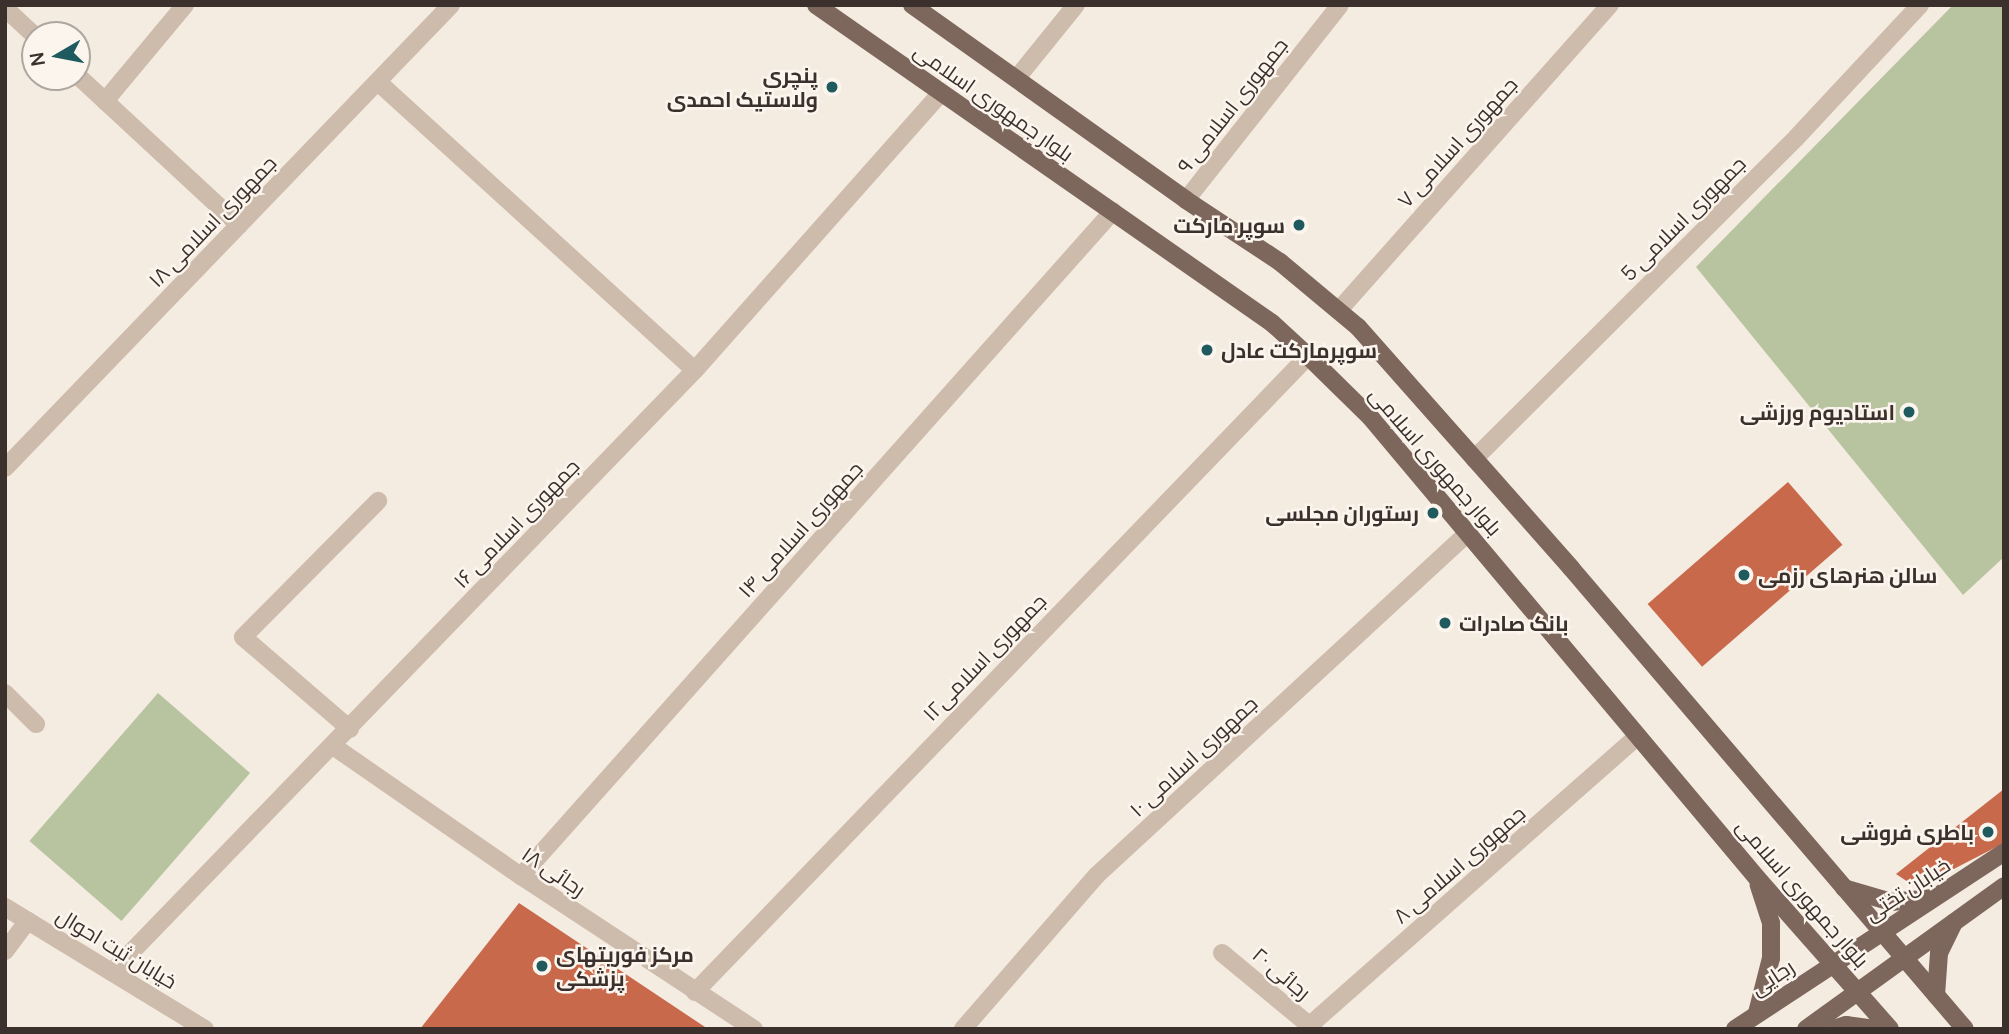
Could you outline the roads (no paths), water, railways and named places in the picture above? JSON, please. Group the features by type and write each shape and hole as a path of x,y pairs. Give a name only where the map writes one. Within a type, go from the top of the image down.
{"main road":[{"name":"بلوار جمهوری اسلامی","path":"816,5 1272,323 1308,356 1371,418 1757,878 1835,963 1890,1029"},
{"name":"بلوار جمهوری اسلامی","path":"912,5 1186,200 1280,262 1339,310 1474,459 1965,1029"},
{"name":"خیابان تختی","path":"1835,963 2004,852"},
{"path":"1757,878 1771,923 1771,947 1758,1013"},
{"path":"1806,1029 1857,989 2004,886"},
{"path":"1843,887 1891,902 1936,898"},
{"path":"1936,995 1939,953 1957,917"},
{"name":"رجایی","path":"1735,1029 1835,963"},
{"path":"1833,1029 1846,1025 1875,1029"}],"street":[{"path":"105,101 185,5"},
{"name":"جمهوری اسلامی ۱۸","path":"5,468 451,5"},
{"path":"1016,79 1076,5"},
{"name":"جمهوری اسلامی ۹","path":"1186,200 1340,5"},
{"name":"جمهوری اسلامی ۷","path":"1339,310 1610,5"},
{"name":"جمهوری اسلامی 5","path":"1474,459 1796,138 1920,5"},
{"path":"5,9 21,23"},
{"path":"378,82 695,370"},
{"path":"91,88 239,225"},
{"name":"جمهوری اسلامی ۱۶","path":"112,972 695,370 940,94"},
{"name":"جمهوری اسلامی ۱۴","path":"521,876 1112,211"},
{"name":"جمهوری اسلامی۱۲","path":"695,992 1308,356"},
{"path":"349,729 243,637 378,501"},
{"name":"جمهوری اسلامی ۱۰","path":"963,1029 1097,875 1469,532"},
{"path":"5,693 36,724"},
{"name":"جمهوری اسلامی ۸","path":"1312,1027 1638,736"},
{"name":"رجائی ۱۸","path":"333,746 521,876 754,1029"},
{"name":"خیابان ثبت احوال","path":"5,907 205,1029"},
{"path":"5,951 29,921"},
{"name":"رجائی ۲۰","path":"1222,953 1312,1027"}],"place":[{"name":"پنچری ولاستیک احمدی","path":"832,87"},
{"name":"سوپر مارکت","path":"1299,225"},
{"name":"سوپرمارکت عادل","path":"1207,350"},
{"name":"استادیوم ورزشی","path":"1909,412"},
{"name":"رستوران مجلسی","path":"1433,513"},
{"name":"سالن هنرهای رزمی","path":"1744,575"},
{"name":"بانک صادرات","path":"1445,623"},
{"name":"باطری فروشی","path":"1988,832"},
{"name":"مرکز فوریتهای پزشکی","path":"542,966"}]}
